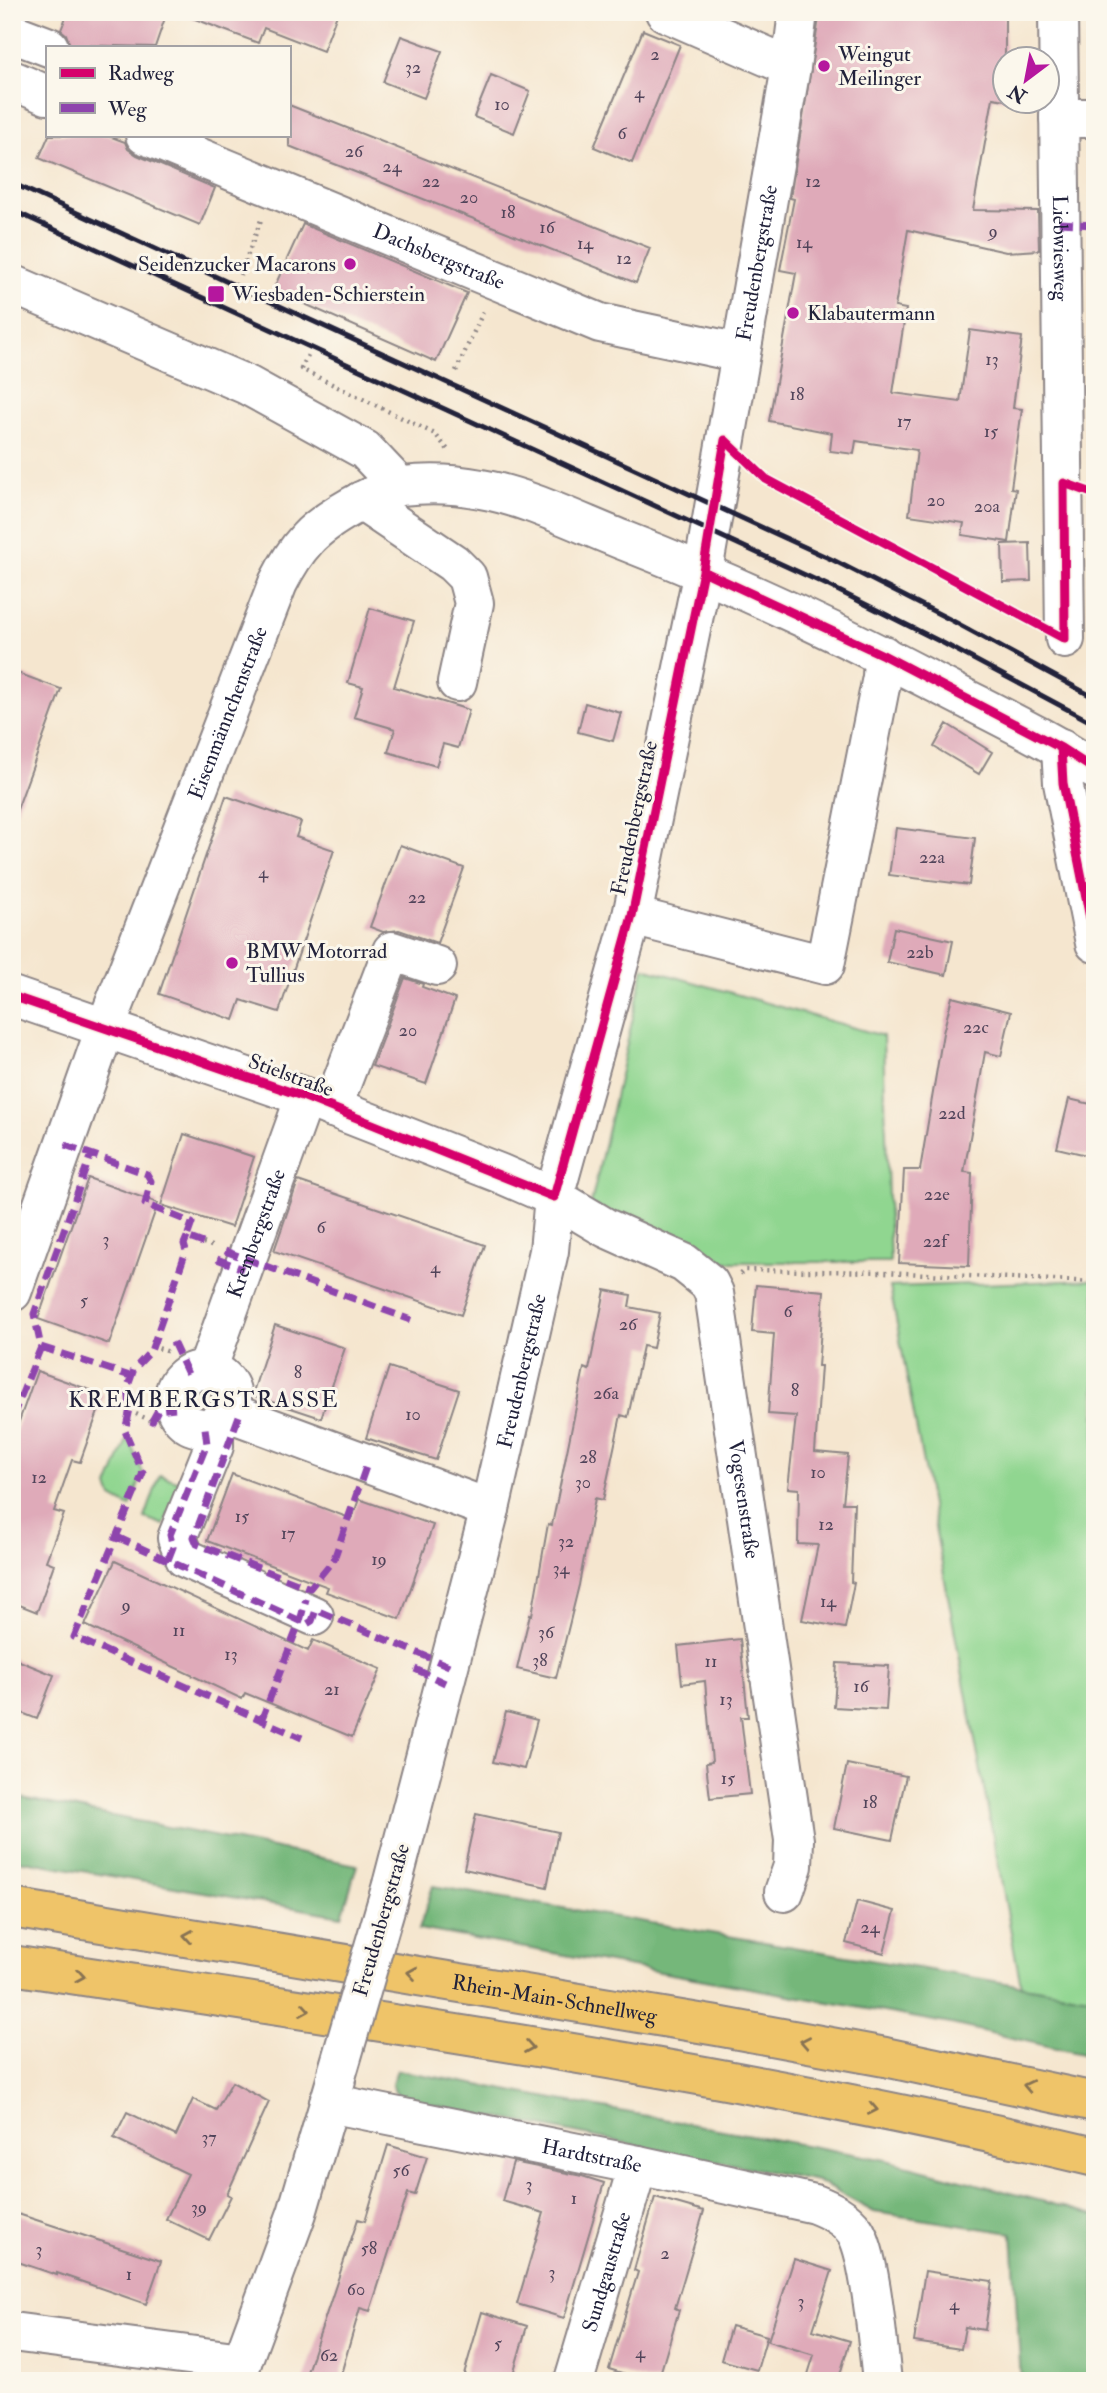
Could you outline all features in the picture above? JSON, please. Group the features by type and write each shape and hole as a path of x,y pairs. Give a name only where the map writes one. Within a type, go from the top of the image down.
{"highway":[{"name":"Rhein-Main-Schnellweg","path":"12,1908 420,1974 730,2028 885,2057 1095,2102"},
{"path":"12,1965 407,2026 707,2077 889,2112 1095,2157"}],"street":[{"path":"666,12 791,67"},
{"name":"Freudenbergstraße","path":"238,2371 297,2213 392,1885 490,1509 550,1251 554,1197 632,916 703,571 791,67 798,12"},
{"name":"Liebwiesweg","path":"1058,12 1077,118 1079,489 1065,639"},
{"path":"12,33 46,46"},
{"path":"12,80 46,95"},
{"name":"Dachsbergstraße","path":"147,136 600,323 740,353"},
{"path":"12,284 247,386 365,450 399,486"},
{"name":"Eisenmännchenstraße","path":"12,1292 105,1030 278,583 290,559 309,537 361,501 399,486 433,484 482,489 518,499 703,571 883,656 1061,748 1095,770"},
{"path":"361,501 453,564 467,577 474,603 457,682"},
{"path":"632,916 825,965 882,677 883,656"},
{"path":"1061,748 1063,783 1095,943"},
{"name":"Krembergstraße","path":"207,1370 319,1102 392,951 437,966"},
{"name":"Stielstraße","path":"12,996 319,1102 554,1197"},
{"path":"554,1197 595,1222 684,1263 709,1283 714,1293"},
{"name":"Vogesenstraße","path":"714,1293 794,1840 793,1866 784,1892"},
{"path":"314,1616 185,1558 177,1538 214,1446 221,1418 231,1403 228,1386 223,1378 207,1370 197,1371 181,1380 176,1388 175,1408 184,1421 191,1425 205,1427 221,1418 490,1509"},
{"name":"Hardtstraße","path":"333,2090 638,2165 815,2204 848,2222 857,2234 873,2305 881,2381"},
{"name":"Sundgaustraße","path":"574,2381 638,2165"},
{"path":"12,2332 238,2371"}],"path":[{"path":"240,275 274,188"},
{"path":"456,371 497,280"},
{"path":"308,355 301,369 435,434 482,489"},
{"path":"725,440 766,479 1065,639"},
{"path":"714,1293 744,1270 884,1272 1095,1282"},
{"path":"152,1346 169,1352"},
{"path":"136,1414 150,1420"}],"green space":[{"path":"644,968 883,1036 890,1262 725,1262 591,1204"},
{"path":"1095,1280 1095,1998 1021,1986 890,1287"},
{"path":"128,1437 143,1473 130,1507 112,1497 108,1487"},
{"path":"160,1475 180,1482 164,1525 145,1518"},
{"path":"12,1796 357,1865 342,1916 12,1859"},
{"path":"433,1886 1095,1998 1095,2057 951,2024 419,1929"},
{"path":"397,2070 886,2160 1095,2215 1095,2381 1021,2381 1012,2233 874,2212 817,2181 409,2100 395,2092 392,2084"}],"building":[{"path":"68,12 167,12 155,46 70,45 66,34 61,30"},
{"path":"182,12 338,12 323,51 264,28 258,43"},
{"path":"820,12 1005,12 1005,46 992,46 992,104 973,210 1038,211 1039,250 1006,252 908,230 895,307 906,309 893,393 960,402 970,330 1022,337 1013,408 1022,409 1011,488 1016,489 1009,542 962,535 964,523 909,515 917,450 856,441 854,454 830,451 832,433 769,421 796,273 780,270 794,199 790,198"},
{"path":"643,30 680,45 632,163 594,147"},
{"path":"401,36 442,51 424,98 383,82"},
{"path":"491,75 530,91 514,133 474,117"},
{"path":"290,105 650,248 636,283 289,146"},
{"path":"49,136 109,136 125,142 128,149 137,155 215,188 200,225 39,158"},
{"path":"303,224 467,293 436,362 273,290"},
{"path":"1030,543 1031,581 1003,582 1002,544"},
{"path":"370,608 414,621 394,687 469,710 458,748 443,744 436,766 388,752 395,729 354,717 363,687 348,683"},
{"path":"12,671 61,689 15,815 12,814"},
{"path":"585,703 621,713 613,741 578,732"},
{"path":"947,724 992,752 979,774 934,747"},
{"path":"226,796 301,822 296,837 334,850 279,1012 241,1000 234,1020 159,994"},
{"path":"896,828 975,838 969,885 889,875"},
{"path":"400,845 464,868 437,943 399,930 383,932 370,927"},
{"path":"894,928 953,941 946,975 887,962"},
{"path":"405,978 455,999 426,1084 372,1066"},
{"path":"952,997 1011,1012 1001,1056 985,1052 964,1172 972,1173 969,1266 899,1263 904,1170 920,1170 943,1033"},
{"path":"1069,1099 1095,1105 1095,1157 1057,1148"},
{"path":"184,1134 254,1157 231,1227 161,1205"},
{"path":"88,1178 158,1203 109,1344 38,1319"},
{"path":"298,1181 485,1245 461,1315 274,1251"},
{"path":"756,1285 824,1291 815,1452 848,1455 843,1503 854,1503 851,1582 854,1583 845,1628 802,1620 818,1545 798,1544 799,1489 788,1488 796,1416 768,1414 774,1334 752,1332"},
{"path":"605,1290 631,1295 629,1307 660,1313 653,1348 643,1346 628,1417 621,1415 603,1500 595,1498 579,1585 556,1678 517,1669 530,1614 532,1615 548,1524 552,1525 584,1368 589,1370"},
{"path":"275,1325 345,1348 321,1418 252,1395"},
{"path":"389,1367 459,1390 436,1460 366,1438"},
{"path":"37,1371 104,1395 80,1462 72,1460 54,1511 64,1514 46,1561 54,1564 37,1612 12,1602 12,1441"},
{"path":"232,1474 352,1519 359,1499 433,1525 400,1619 326,1592 328,1587 207,1541"},
{"path":"115,1561 308,1651 313,1640 381,1669 352,1737 245,1693 242,1699 85,1625"},
{"path":"740,1639 748,1717 741,1717 750,1794 710,1798 706,1763 712,1762 705,1681 682,1684 678,1646"},
{"path":"12,1658 54,1675 37,1719 12,1709"},
{"path":"837,1663 889,1666 886,1710 834,1707"},
{"path":"506,1712 537,1720 524,1769 493,1762"},
{"path":"847,1764 906,1776 892,1840 834,1828"},
{"path":"476,1814 558,1832 547,1887 464,1869"},
{"path":"857,1901 895,1911 884,1953 846,1943"},
{"path":"232,2082 269,2102 227,2194 231,2196 209,2240 166,2219 188,2174 114,2138 127,2112 176,2136 193,2099 216,2110"},
{"path":"388,2145 427,2157 415,2195 408,2193 370,2311 360,2308 339,2381 304,2381 358,2219 365,2221"},
{"path":"513,2162 604,2183 564,2318 517,2304 544,2213 502,2201"},
{"path":"655,2197 704,2211 675,2308 679,2310 658,2381 648,2381 609,2369 638,2272 634,2270"},
{"path":"12,2212 161,2261 146,2304 12,2260"},
{"path":"794,2259 832,2271 813,2330 850,2341 838,2381 806,2381 814,2355 768,2341"},
{"path":"925,2271 992,2281 985,2330 965,2327 961,2349 914,2342"},
{"path":"482,2312 527,2326 511,2381 462,2381"},
{"path":"731,2326 767,2336 757,2370 721,2360"}],"railway":[{"path":"12,183 833,560 1095,698"},
{"path":"12,210 827,585 1095,724"}],"marked path":[{"path":"1059,223 1095,225"},
{"path":"65,1145 147,1174 151,1181 145,1204 192,1223 187,1237 203,1243"},
{"path":"12,1418 41,1347 34,1314 91,1154"},
{"path":"187,1237 184,1244 186,1251 151,1351 134,1369 128,1386 130,1409 125,1431 143,1473 74,1637 302,1738"},
{"path":"225,1251 411,1320"},
{"path":"217,1259 243,1269"},
{"path":"173,1342 188,1374"},
{"path":"41,1347 130,1376"},
{"path":"150,1420 152,1421 158,1410 175,1408"},
{"path":"239,1416 194,1537 197,1544 310,1588 334,1559 367,1464"},
{"path":"168,1560 173,1547 170,1535 207,1444 205,1428"},
{"path":"117,1537 307,1624 312,1621 316,1610 449,1666"},
{"path":"261,1721 306,1599"},
{"path":"415,1669 445,1683"}],"cycle path":[{"path":"725,440 766,479 1065,639 1064,483 1095,494"},
{"path":"12,996 305,1097 554,1197 632,916 703,571 725,440"},
{"path":"703,571 883,655 1061,748 1095,770"},
{"path":"1061,748 1063,783 1095,943"}],"place":[{"name":"Weingut Meilinger","path":"824,66"},
{"name":"Seidenzucker Macarons","path":"350,264"},
{"name":"Wiesbaden-Schierstein","path":"216,294"},
{"name":"Klabautermann","path":"793,313"},
{"name":"BMW Motorrad Tullius","path":"232,963"}],"district":[{"name":"KREMBERGSTRASSE","path":"204,1399"}]}
